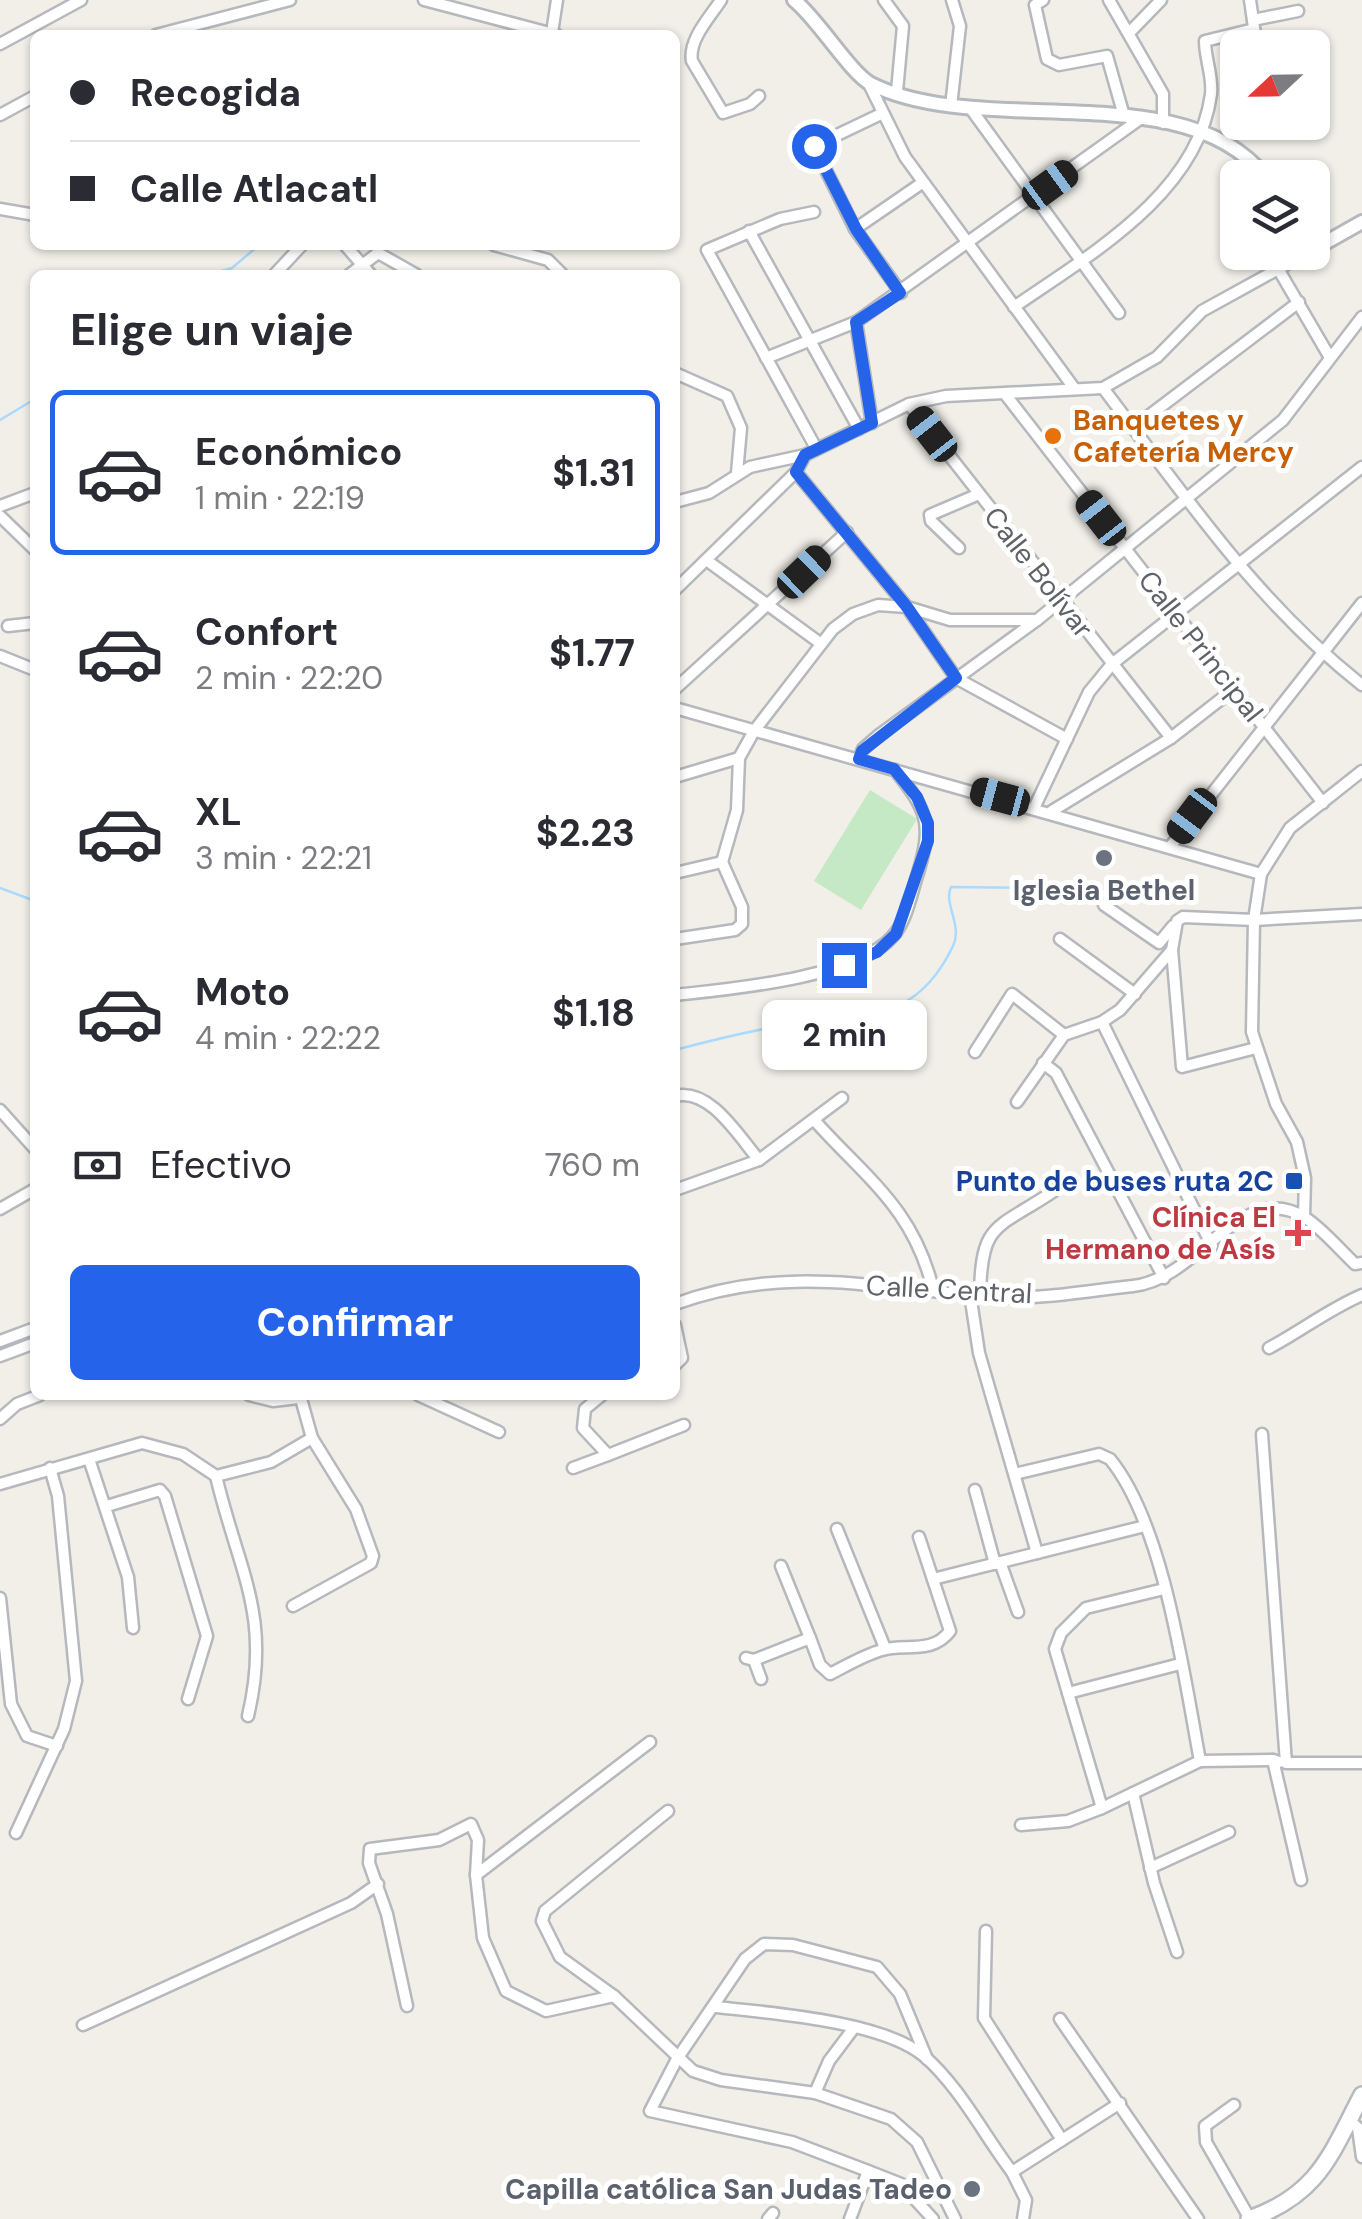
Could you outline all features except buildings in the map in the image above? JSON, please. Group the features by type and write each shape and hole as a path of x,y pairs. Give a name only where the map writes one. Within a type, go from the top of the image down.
{"main road":[{"path":"1250,2219 1302,2193 1322,2172 1362,2095"}],"street":[{"path":"0,44 82,0"},
{"path":"175,30 290,0"},
{"path":"424,0 539,30"},
{"path":"554,30 557,0"},
{"path":"720,0 690,52 692,61 723,114 750,104 759,96"},
{"path":"794,0 809,12 869,84 881,114 922,183 1074,388"},
{"path":"884,0 903,26 897,91"},
{"path":"951,106 960,26 952,0"},
{"path":"1042,0 1034,5 1033,13 1047,59 1059,65 1107,56 1124,116"},
{"path":"1108,0 1163,94 1163,123"},
{"path":"1129,33 1161,0"},
{"path":"1250,0 1255,30"},
{"path":"1014,307 1150,206 1203,131 1212,80 1204,41 1298,11"},
{"path":"869,84 970,109 1124,116 1203,131 1236,148 1248,160"},
{"path":"0,114 30,99"},
{"path":"970,109 1119,313"},
{"path":"881,114 814,146 856,229 900,293"},
{"path":"766,358 856,322 1140,120"},
{"path":"856,229 922,183"},
{"path":"0,209 30,213"},
{"path":"814,212 711,246 707,258 816,448"},
{"path":"1330,239 1362,222"},
{"path":"749,231 812,338 859,429"},
{"path":"279,270 297,250"},
{"path":"349,250 367,270"},
{"path":"512,250 548,260 558,270"},
{"path":"353,270 378,253 408,270"},
{"path":"680,501 709,494 737,473 805,455 909,404 946,396 1103,388 1157,357 1202,311 1283,270"},
{"path":"1280,272 1329,356"},
{"path":"1134,428 1299,302"},
{"path":"859,759 879,735 1038,620 1283,420 1362,318"},
{"path":"856,322 872,423"},
{"path":"680,375 727,396 741,428 737,473"},
{"path":"1103,388 1236,564 1321,653 1362,685"},
{"name":"Calle Principal","path":"1005,394 1323,804"},
{"name":"Calle Bolívar","path":"909,404 1171,738"},
{"path":"680,586 709,562 796,472 805,455"},
{"path":"1035,806 1094,684 1112,664 1362,467"},
{"path":"796,472 907,607 956,678 1067,739"},
{"path":"959,548 931,521 930,515 979,494"},
{"path":"0,506 30,495"},
{"path":"0,516 30,544"},
{"path":"680,685 847,532"},
{"path":"709,562 820,644"},
{"path":"680,938 734,930 742,924 742,907 722,862 737,810 739,758 754,731 820,644 854,614 888,603 950,620 1038,620"},
{"path":"1170,846 1262,725 1362,604"},
{"path":"8,626 30,624"},
{"path":"0,656 30,668"},
{"path":"1052,811 1171,738 1234,689"},
{"path":"680,709 1035,806 1261,874"},
{"path":"680,776 739,758"},
{"path":"680,994 844,965 877,952 896,934 928,841 928,823 917,797 894,769"},
{"path":"1362,770 1290,828 1261,874 1254,920 1252,1032 1276,1104 1296,1142 1305,1178 1304,1217 1358,1263 1362,1278"},
{"path":"680,872 722,862"},
{"path":"1104,905 1159,943 1177,921 1192,916 1254,920 1362,914"},
{"path":"1177,921 1172,950 1182,1067 1256,1048"},
{"path":"1060,939 1135,994"},
{"path":"1017,1102 1064,1035 1102,1022 1135,994 1172,950"},
{"path":"975,1052 1012,994 1064,1035"},
{"path":"1102,1022 1212,1246"},
{"path":"1043,1063 1056,1073 1164,1278"},
{"path":"680,1096 698,1098 719,1114 759,1160"},
{"path":"680,1188 759,1160 842,1098"},
{"path":"0,1110 30,1143"},
{"path":"815,1121 896,1203 920,1248 933,1289"},
{"path":"1037,1553 979,1353 975,1295 981,1250 987,1236 1054,1191"},
{"path":"0,1209 30,1192"},
{"name":"Calle Central","path":"680,1302 706,1293 786,1279 1011,1298 1133,1286 1164,1278 1212,1246 1252,1211 1270,1207 1304,1217"},
{"path":"1269,1348 1312,1326 1331,1308 1362,1296"},
{"path":"0,1341 30,1330"},
{"path":"0,1356 30,1344"},
{"path":"0,1419 17,1404 30,1399"},
{"path":"293,1606 370,1563 374,1556 356,1509 312,1438 300,1400"},
{"path":"429,1400 499,1432"},
{"path":"596,1400 584,1409 584,1428 608,1455"},
{"path":"573,1468 684,1425"},
{"path":"1262,1434 1286,1763"},
{"path":"216,1476 272,1462 312,1438"},
{"path":"0,1484 142,1443 183,1454 216,1476 258,1622 259,1657 248,1716"},
{"path":"1014,1474 1099,1454 1117,1468 1145,1526 1164,1589 1200,1761"},
{"path":"89,1460 128,1577 133,1628"},
{"path":"16,1832 57,1746 76,1681 58,1496 50,1468"},
{"path":"107,1506 160,1490 166,1496 207,1636 188,1699"},
{"path":"975,1490 997,1563 1018,1612"},
{"path":"933,1579 1145,1526"},
{"path":"837,1529 885,1648"},
{"path":"781,1566 820,1665 830,1674 885,1648 906,1651 944,1640 950,1632 919,1537"},
{"path":"1102,1808 1055,1649 1074,1618 1086,1608 1164,1589"},
{"path":"0,1598 11,1704 17,1721 27,1736 57,1746"},
{"path":"762,1679 750,1659 810,1638"},
{"path":"1068,1694 1180,1664"},
{"path":"476,1875 650,1742"},
{"path":"1273,1760 1301,1880"},
{"path":"1021,1825 1068,1821 1200,1761 1362,1762"},
{"path":"1133,1793 1150,1868 1178,1952"},
{"path":"668,1811 564,1894 542,1921 550,1946 614,1996 693,2071 722,2080 815,2093 891,2118 916,2142 955,2219"},
{"path":"407,2006 368,1855 374,1846 439,1840 471,1824 478,1840 476,1875 482,1938 506,1992 546,2011 614,1996"},
{"path":"1150,1868 1230,1832"},
{"path":"84,2024 350,1903 378,1884"},
{"path":"986,1931 984,2018 1062,2140"},
{"path":"933,2219 901,2184 868,2170 792,2142 650,2111 677,2059 756,1947 783,1944 830,1952 877,1967 888,1976 928,2059 1012,2172 1026,2200 1023,2219"},
{"path":"716,2007 853,2029 891,2039 928,2059"},
{"path":"1060,2019 1198,2219"},
{"path":"815,2093 829,2060 853,2029"},
{"path":"1012,2172 1120,2103"},
{"path":"1234,2105 1206,2126 1206,2142 1250,2219"},
{"path":"1349,2120 1358,2128 1362,2158"},
{"path":"850,2219 868,2170"}],"green space":[{"path":"870,790 917,819 861,910 814,881"}],"waterway":[{"path":"225,270 253,250"},
{"path":"0,420 30,402"},
{"path":"680,1049 789,1024 863,1015 903,1003 938,972 953,946 956,931 949,900 951,887 1109,889 1148,901"},
{"path":"0,888 30,899"}],"place":[{"name":"Banquetes y Cafetería Mercy","path":"1053,436"},
{"name":"Iglesia Bethel","path":"1104,858"},
{"name":"Punto de buses ruta 2C","path":"1294,1181"},
{"name":"Clínica El Hermano de Asís","path":"1298,1233"},
{"name":"Capilla católica San Judas Tadeo","path":"972,2189"}],"route":[{"path":"814,146 856,229 900,293 856,322 872,423 805,455 796,472 907,607 956,678 862,751 859,759 894,769 917,797 928,823 928,841 896,934 877,952 844,965"}]}
